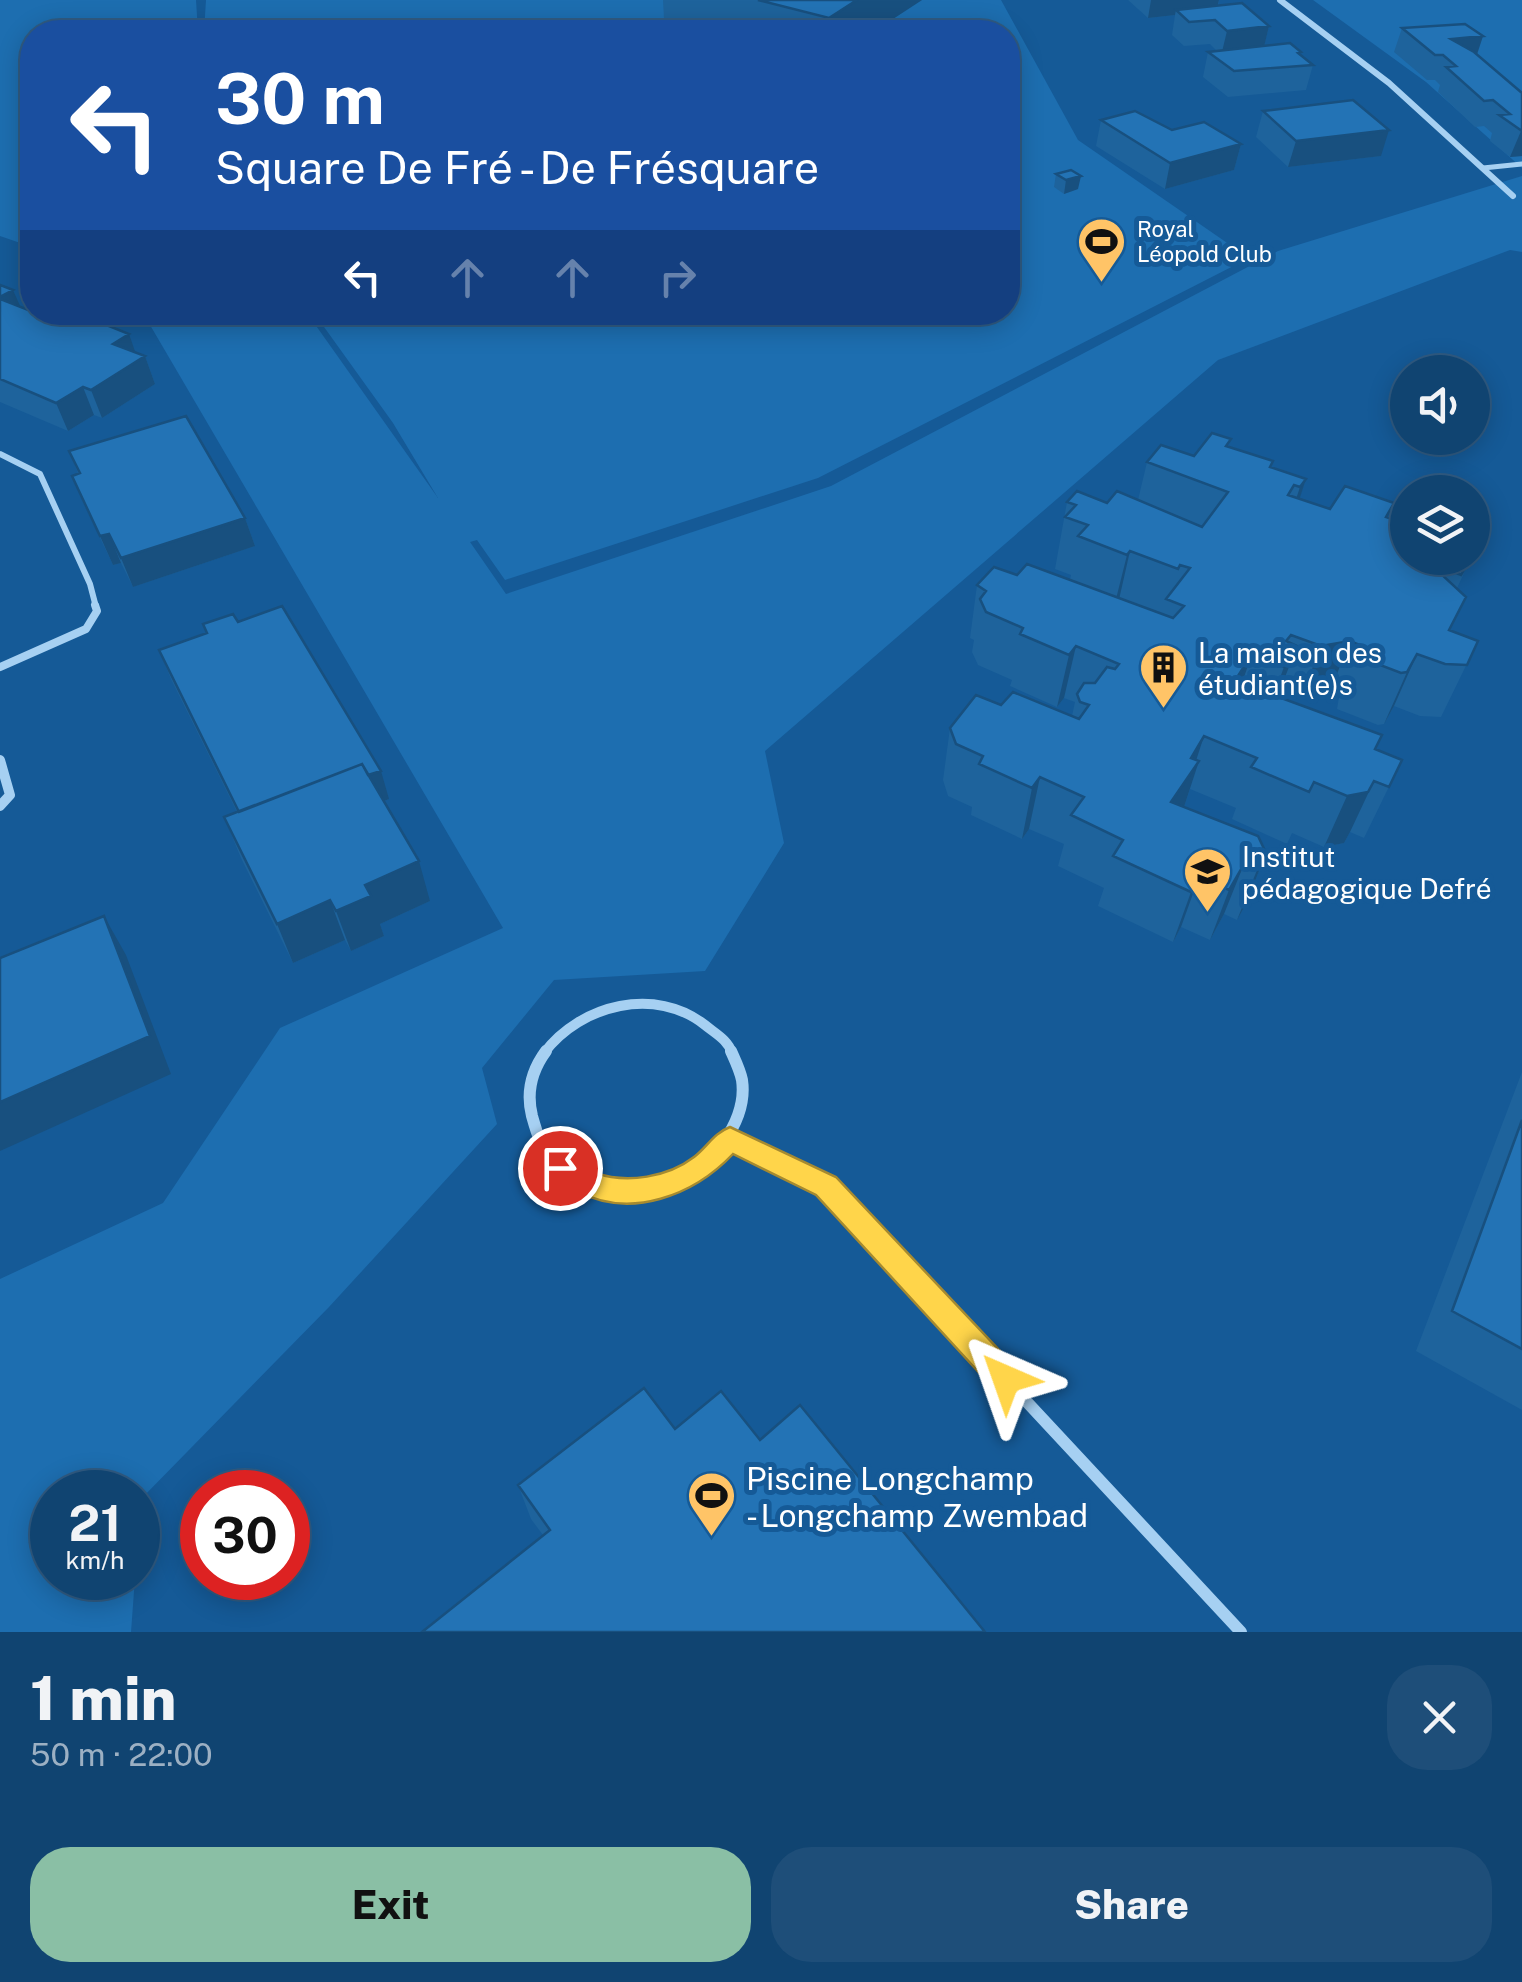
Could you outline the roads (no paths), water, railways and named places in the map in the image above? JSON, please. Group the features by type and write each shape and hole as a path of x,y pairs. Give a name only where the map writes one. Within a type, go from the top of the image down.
{"street":[{"path":"1280,0 1389,82 1513,196"},
{"path":"0,760 10,795 0,806"},
{"path":"629,1002 665,1003 703,1017 732,1047 742,1074 743,1107 730,1139 703,1167 669,1185 631,1191 592,1185 560,1168 538,1141 528,1094 538,1062 571,1024 603,1007 629,1002"},
{"path":"730,1139 826,1186 1241,1632"}],"lane":[{"path":"1483,168 1522,164"},
{"path":"0,454 40,474 90,584 97,611 86,629 0,667"}],"place":[{"name":"Royal Léopold Club","path":"1102,284"},
{"name":"La maison des étudiant(e)s","path":"1163,710"},
{"name":"Institut pédagogique Defré","path":"1207,914"},
{"name":"Piscine Longchamp - Longchamp Zwembad","path":"711,1538"}]}
